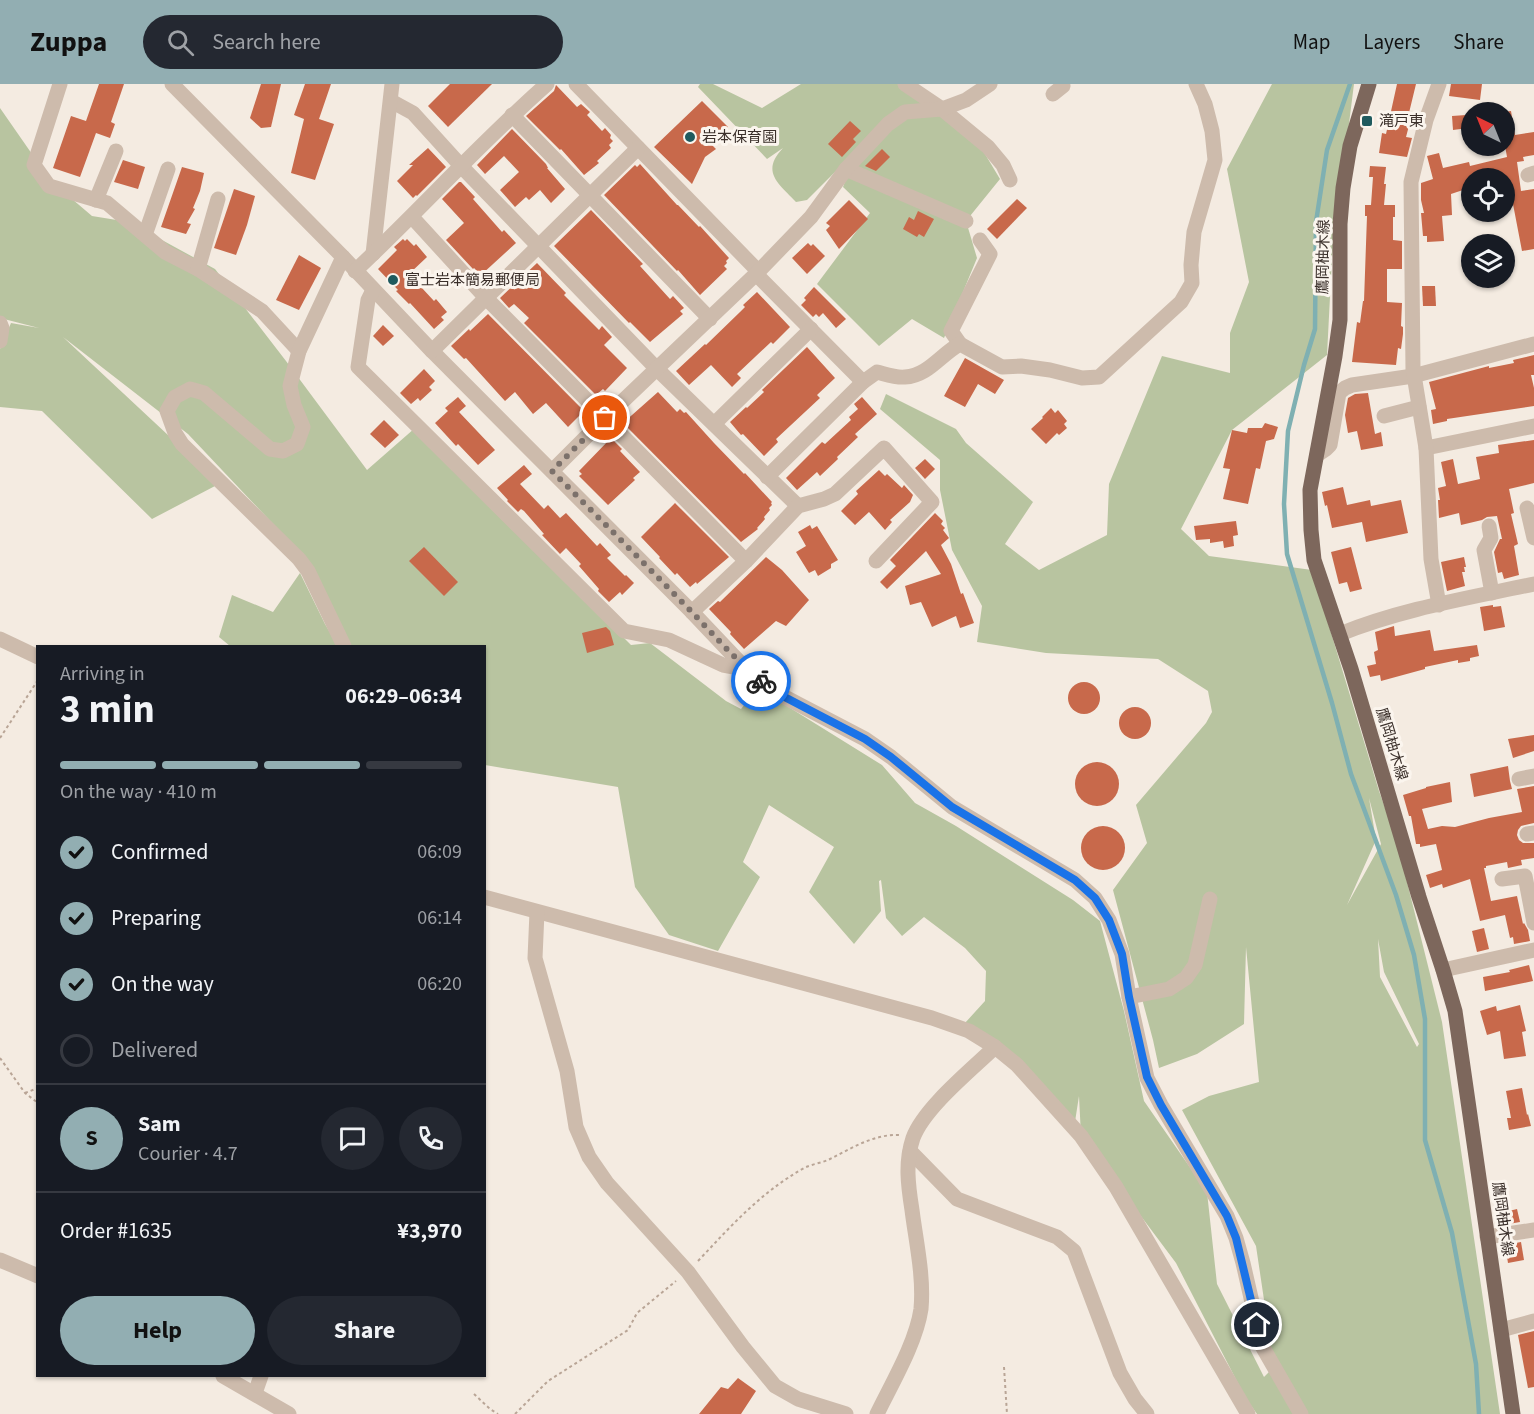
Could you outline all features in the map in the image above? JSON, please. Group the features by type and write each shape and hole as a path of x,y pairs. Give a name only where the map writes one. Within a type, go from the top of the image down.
{"main road":[{"name":"鷹岡柚木線","path":"1369,84 1350,146 1343,188 1340,224 1340,320 1310,490 1314,560 1340,634 1455,1011 1513,1414"}],"street":[{"path":"60,84 34,165 49,186 107,203 165,252 198,269 262,311 299,351"},
{"path":"172,84 747,669 775,692 865,739 891,757 952,807 1075,880 1095,898 1109,920 1122,954 1147,1077 1161,1105 1227,1216 1243,1263 1262,1346 1301,1414"},
{"path":"373,254 392,84"},
{"path":"355,271 412,217 512,115 547,84"},
{"path":"576,84 863,382"},
{"path":"905,84 942,109 988,147 1003,165 1010,180"},
{"path":"552,471 710,319 811,217 846,169 888,124 905,112 942,109 966,100 990,84"},
{"path":"980,240 990,254 951,331 960,344 1002,367 1021,366 1082,378 1099,377 1181,302 1192,283 1194,232 1215,160 1212,131 1205,104 1196,84"},
{"path":"1439,84 1426,120 1411,182 1413,376 1426,448 1431,559 1439,605"},
{"path":"391,101 413,113 657,369 798,506"},
{"path":"512,115 710,319"},
{"path":"432,351 638,148"},
{"path":"96,200 116,151"},
{"path":"145,235 168,169"},
{"path":"846,169 966,221"},
{"path":"198,269 218,199"},
{"path":"412,217 486,298 746,561"},
{"path":"342,257 299,351 290,386 303,428 297,444 283,451 270,449 204,393 190,389 175,398 167,411 175,433 182,444 299,559 308,571 344,645"},
{"path":"374,290 368,300 358,367 624,631 669,640 723,665 747,669"},
{"path":"0,323 2,328 0,341"},
{"path":"714,424 812,330"},
{"path":"767,477 863,382 877,372 903,378 922,374 950,349 960,344"},
{"path":"1317,455 1330,445 1339,393 1345,388 1413,376 1534,344"},
{"path":"1384,416 1419,407"},
{"path":"1426,448 1534,426"},
{"path":"692,612 746,561 798,506 834,494 884,448 933,502 876,561"},
{"path":"1527,508 1534,538"},
{"path":"1489,526 1491,538 1484,550 1492,593"},
{"path":"1340,634 1363,625 1439,605 1534,584"},
{"path":"0,639 36,656"},
{"path":"1502,879 1525,876 1534,923"},
{"path":"486,898 932,1018 969,1031 995,1047 1017,1065 1081,1136 1116,1187 1248,1414"},
{"path":"1129,997 1169,989 1186,978 1195,965 1210,899"},
{"path":"537,912 535,958 567,1071 576,1127 590,1157 607,1183 688,1272 775,1386 798,1399 846,1414"},
{"path":"1443,970 1534,950"},
{"path":"877,1414 912,1340 921,1310 921,1276 907,1176 914,1136 932,1108 995,1047"},
{"path":"910,1151 957,1199 1057,1237 1074,1251 1120,1373 1147,1414"},
{"path":"1487,1237 1534,1230"},
{"path":"0,1260 36,1275"},
{"path":"1501,1330 1534,1321"},
{"path":"225,1377 289,1414"},
{"path":"255,1393 261,1377"}],"path":[{"path":"0,738 36,683"},
{"path":"0,1058 25,1093 36,1101"},
{"path":"25,1093 36,1089"},
{"path":"515,1414 548,1382 628,1330 637,1313 688,1272 744,1212 772,1188 807,1166 825,1162 871,1139 892,1135 914,1136"},
{"path":"1004,1367 1007,1414"},
{"path":"474,1394 498,1414"}],"green space":[{"path":"700,84 713,84 762,108 801,84 902,84 982,149 1000,179 966,221 977,258 944,338 912,319 879,346 817,284 870,213 843,187 849,171 844,163 807,200 796,202 774,177 773,164 783,148 767,159 698,87"},
{"path":"1272,84 1354,84 1332,258 1327,355 1232,430 1181,529 1209,556 1312,570 1379,791 1397,842 1442,1022 1500,1414 1257,1414 1245,1397 1176,1263 1081,1136 1079,1096 1074,1128 965,1023 985,1001 986,971 965,948 924,917 902,936 886,918 881,880 879,881 881,911 854,944 809,892 834,847 769,805 743,862 760,877 718,951 669,935 635,887 618,787 486,765 486,645 346,645 310,563 188,434 63,337 184,450 215,486 152,519 42,411 0,407 0,349 11,323 39,328 0,318 0,108 41,167 65,193 92,216 129,222 215,269 367,470 415,428 631,645 650,643 726,701 741,709 758,688 882,765 915,803 956,826 1073,900 1100,921 1124,1011 1144,1101 1207,1192 1217,1284 1264,1377 1274,1367 1256,1246 1182,1110 1209,1096 1259,1082 1246,947 1244,1024 1197,1054 1159,1068 1113,890 1147,843 1136,805 1206,723 1212,712 1208,691 1158,659 1046,653 977,642 982,606 952,550 940,490 940,460 880,409 886,394 956,429 966,443 1033,502 1005,544 1039,570 1107,535 1109,484 1162,356 1230,373 1230,333 1249,282 1227,169","holes":["1369,798 1381,844 1347,905 1376,840","1378,939 1384,972 1419,1044 1417,1047 1380,977"]},
{"path":"300,573 337,645 229,645 219,637 232,595 273,612"}],"building":[{"path":"99,84 124,84 111,122 115,124 110,138 96,133 80,177 53,168 71,116 86,121"},
{"path":"261,84 281,84 271,127 261,128 250,118"},
{"path":"305,84 331,84 319,119 334,124 315,180 291,173 304,119 294,115"},
{"path":"450,84 492,84 448,127 428,106"},
{"path":"1397,84 1416,84 1408,117 1411,118 1406,137 1412,138 1407,157 1379,153 1382,133 1386,134"},
{"path":"1451,84 1482,84 1480,100 1449,96"},
{"path":"556,85 577,107 581,104 590,112 587,115 602,131 605,128 613,141 609,145 611,148 597,161 599,163 584,175 561,149 526,116 554,91"},
{"path":"702,101 728,127 711,144 716,149 705,157 692,184 654,147"},
{"path":"1461,115 1461,129 1453,130 1452,116"},
{"path":"850,121 861,131 853,139 856,142 842,157 828,144"},
{"path":"512,129 546,164 565,189 551,203 540,190 529,200 526,197 515,207 500,190 519,172 504,156 485,174 477,165"},
{"path":"1534,132 1534,155 1523,157 1524,161 1517,162 1521,191 1534,189 1534,249 1522,251 1515,214 1515,168 1461,168 1461,191 1451,194 1452,215 1442,216 1444,241 1427,242 1427,236 1423,236 1421,213 1424,213 1421,183 1433,179 1427,156 1439,153 1443,168 1469,162 1470,166 1515,156 1515,135"},
{"path":"428,148 446,167 413,198 397,181 413,165 409,165"},
{"path":"882,149 890,157 876,171 865,166"},
{"path":"123,160 145,167 138,189 114,182"},
{"path":"640,164 729,258 724,266 727,269 700,295 604,195 635,165 637,167"},
{"path":"1370,166 1386,167 1384,205 1395,205 1393,240 1402,241 1402,269 1387,269 1387,302 1402,303 1403,334 1396,365 1352,362 1357,322 1360,323 1364,301 1367,216 1365,216 1365,205 1371,205 1373,177 1369,177"},
{"path":"182,167 204,173 193,208 195,209 187,223 191,224 186,234 161,227"},
{"path":"459,182 475,197 473,199 502,232 504,230 516,243 481,275 446,240 464,223 442,199"},
{"path":"234,189 255,196 236,255 214,248"},
{"path":"1017,199 1027,208 997,239 987,229"},
{"path":"849,200 868,219 839,249 826,230 830,226 826,223"},
{"path":"591,210 643,264 640,266 670,299 673,296 684,308 680,311 683,314 650,342 554,246"},
{"path":"918,211 934,219 924,237 919,234 917,237 903,229 909,217 914,220"},
{"path":"403,239 405,241 407,239 414,246 416,244 427,257 409,274 447,312 441,317 444,320 434,329 396,291 398,290 378,269 397,250 394,247"},
{"path":"808,243 811,246 813,244 825,256 807,274 792,258"},
{"path":"299,255 321,268 299,310 276,300"},
{"path":"537,263 566,293 564,295 599,330 602,326 612,337 604,345 627,368 605,391 603,389 596,395 524,323 529,318 514,304 509,308 500,298"},
{"path":"1422,286 1435,286 1436,306 1423,306"},
{"path":"814,287 846,319 836,328 823,313 819,317 816,314 813,317 801,305"},
{"path":"757,292 790,327 737,374 741,378 732,387 711,365 689,385 676,371 740,312 745,307 743,305"},
{"path":"488,314 584,411 568,427 546,403 533,414 515,392 505,401 466,358 464,359 451,346"},
{"path":"383,325 394,336 383,346 373,336"},
{"path":"807,347 835,378 817,395 820,398 776,439 778,442 764,456 730,422 764,392 762,390"},
{"path":"1534,355 1534,375 1531,375 1534,406 1447,419 1447,421 1433,424 1431,410 1436,409 1429,382 1489,366 1489,368 1514,363 1513,360"},
{"path":"965,358 1004,380 995,394 978,384 965,407 944,396"},
{"path":"424,369 435,381 429,387 432,390 420,401 418,398 411,404 400,393"},
{"path":"658,392 677,412 680,409 686,412 772,502 770,510 758,529 741,542 623,423"},
{"path":"1368,393 1375,434 1381,432 1383,446 1361,450 1357,431 1348,433 1345,415 1348,398 1355,394"},
{"path":"458,397 466,406 459,412 495,450 478,465 435,423 448,411 445,408"},
{"path":"862,397 877,414 855,434 858,437 837,457 838,459 820,476 817,472 797,490 786,478 822,442 825,444 851,420 849,417 858,409 854,404"},
{"path":"1051,408 1055,413 1058,410 1067,421 1064,424 1067,428 1059,435 1057,433 1046,444 1031,429"},
{"path":"384,420 399,435 385,448 370,434"},
{"path":"1265,423 1278,427 1274,439 1266,441 1260,469 1256,468 1248,504 1223,499 1230,469 1223,468 1232,430 1247,433 1248,428 1262,428"},
{"path":"611,438 640,472 633,478 635,480 608,505 579,476 582,474 579,471"},
{"path":"1534,440 1534,483 1509,489 1514,513 1511,514 1518,544 1514,546 1519,575 1504,579 1502,572 1498,573 1494,552 1502,539 1497,516 1461,525 1459,513 1439,518 1438,488 1446,486 1441,462 1453,459 1458,484 1480,479 1476,457 1499,453 1498,445"},
{"path":"925,459 935,469 925,479 915,468"},
{"path":"524,465 532,474 520,484 544,509 548,505 560,518 566,513 597,546 600,543 611,555 607,558 634,583 622,595 620,592 609,602 566,548 560,554 524,511 521,509 518,512 497,488"},
{"path":"879,470 902,488 904,485 913,495 910,502 890,520 892,522 885,530 869,512 855,525 841,511 858,494 856,491"},
{"path":"1343,487 1347,505 1370,500 1371,506 1401,500 1408,533 1366,542 1362,522 1332,528 1322,492"},
{"path":"675,503 729,557 697,584 696,582 690,587 677,573 675,575 641,537"},
{"path":"935,513 943,521 941,524 945,528 943,530 949,538 941,545 951,564 974,623 960,628 956,616 932,627 921,602 910,605 905,586 941,574 926,551 887,589 880,582 896,566 890,560"},
{"path":"1236,521 1238,535 1233,536 1234,546 1224,548 1223,541 1210,543 1210,539 1196,540 1194,526"},
{"path":"810,525 812,529 817,526 838,560 831,564 831,568 818,576 815,570 809,573 796,552 806,546 798,532"},
{"path":"424,547 458,582 444,596 409,561"},
{"path":"1351,547 1362,589 1350,592 1347,582 1339,584 1331,552"},
{"path":"766,557 782,570 809,600 786,626 776,621 744,649 709,609 718,601 720,602"},
{"path":"1464,557 1466,567 1464,567 1465,572 1462,572 1465,586 1447,591 1441,562"},
{"path":"1493,605 1493,607 1501,606 1505,627 1484,631 1480,607"},
{"path":"1394,626 1395,636 1430,630 1434,651 1477,645 1479,656 1470,658 1470,661 1458,663 1458,660 1425,667 1425,669 1381,681 1380,675 1370,677 1367,666 1376,664 1374,652 1378,650 1375,632"},
{"path":"606,627 610,631 614,645 587,653 582,633"},
{"path":"1084,682 1095,687 1100,698 1095,709 1084,714 1073,709 1068,698 1073,687"},
{"path":"1135,707 1146,712 1151,723 1146,734 1135,739 1124,734 1119,723 1124,712"},
{"path":"1534,735 1534,751 1513,758 1508,739"},
{"path":"1097,762 1112,769 1119,784 1112,799 1097,806 1082,799 1075,784 1082,769"},
{"path":"1508,766 1512,789 1474,797 1470,774"},
{"path":"1450,782 1452,802 1422,809 1428,829 1442,826 1455,827 1522,812 1517,789 1534,786 1534,823 1521,826 1517,835 1523,843 1534,843 1534,858 1521,860 1522,865 1508,868 1507,862 1484,868 1491,901 1517,896 1523,924 1528,930 1530,941 1514,944 1513,937 1510,938 1505,915 1480,921 1470,879 1443,888 1442,884 1430,888 1426,875 1442,870 1436,844 1420,847 1420,844 1416,844 1411,816 1409,816 1403,795"},
{"path":"1103,826 1118,833 1125,848 1118,863 1103,870 1088,863 1081,848 1088,833"},
{"path":"1484,928 1489,949 1477,952 1472,931"},
{"path":"1529,965 1533,981 1485,991 1483,977 1510,972 1509,970"},
{"path":"1520,1005 1526,1031 1522,1032 1526,1056 1504,1059 1500,1031 1487,1035 1480,1011 1496,1006 1497,1011"},
{"path":"1522,1088 1531,1126 1509,1130 1507,1118 1511,1118 1506,1091"},
{"path":"1517,1209 1520,1222 1503,1225 1501,1213"},
{"path":"1521,1242 1524,1260 1508,1263 1505,1245"},
{"path":"1534,1331 1534,1387 1528,1388 1518,1335"},
{"path":"738,1378 756,1391 741,1414 699,1414 721,1387 728,1389"}],"waterway":[{"path":"1350,84 1327,150 1316,222 1315,329 1288,431 1284,504 1287,554 1351,774 1396,895 1414,955 1425,1019 1425,1140 1452,1233 1476,1364 1479,1414"}],"way so far":[{"path":"605,418 552,471 692,612 730,654 761,681"}],"place":[{"name":"滝戸東","path":"1367,121"},
{"name":"岩本保育園","path":"690,137"},
{"name":"富士岩本簡易郵便局","path":"393,280"}],"route":[{"path":"761,681 775,692 865,739 891,757 952,807 1075,880 1095,898 1115,932 1122,954 1147,1077 1161,1105 1227,1216 1243,1263 1257,1325"}]}
